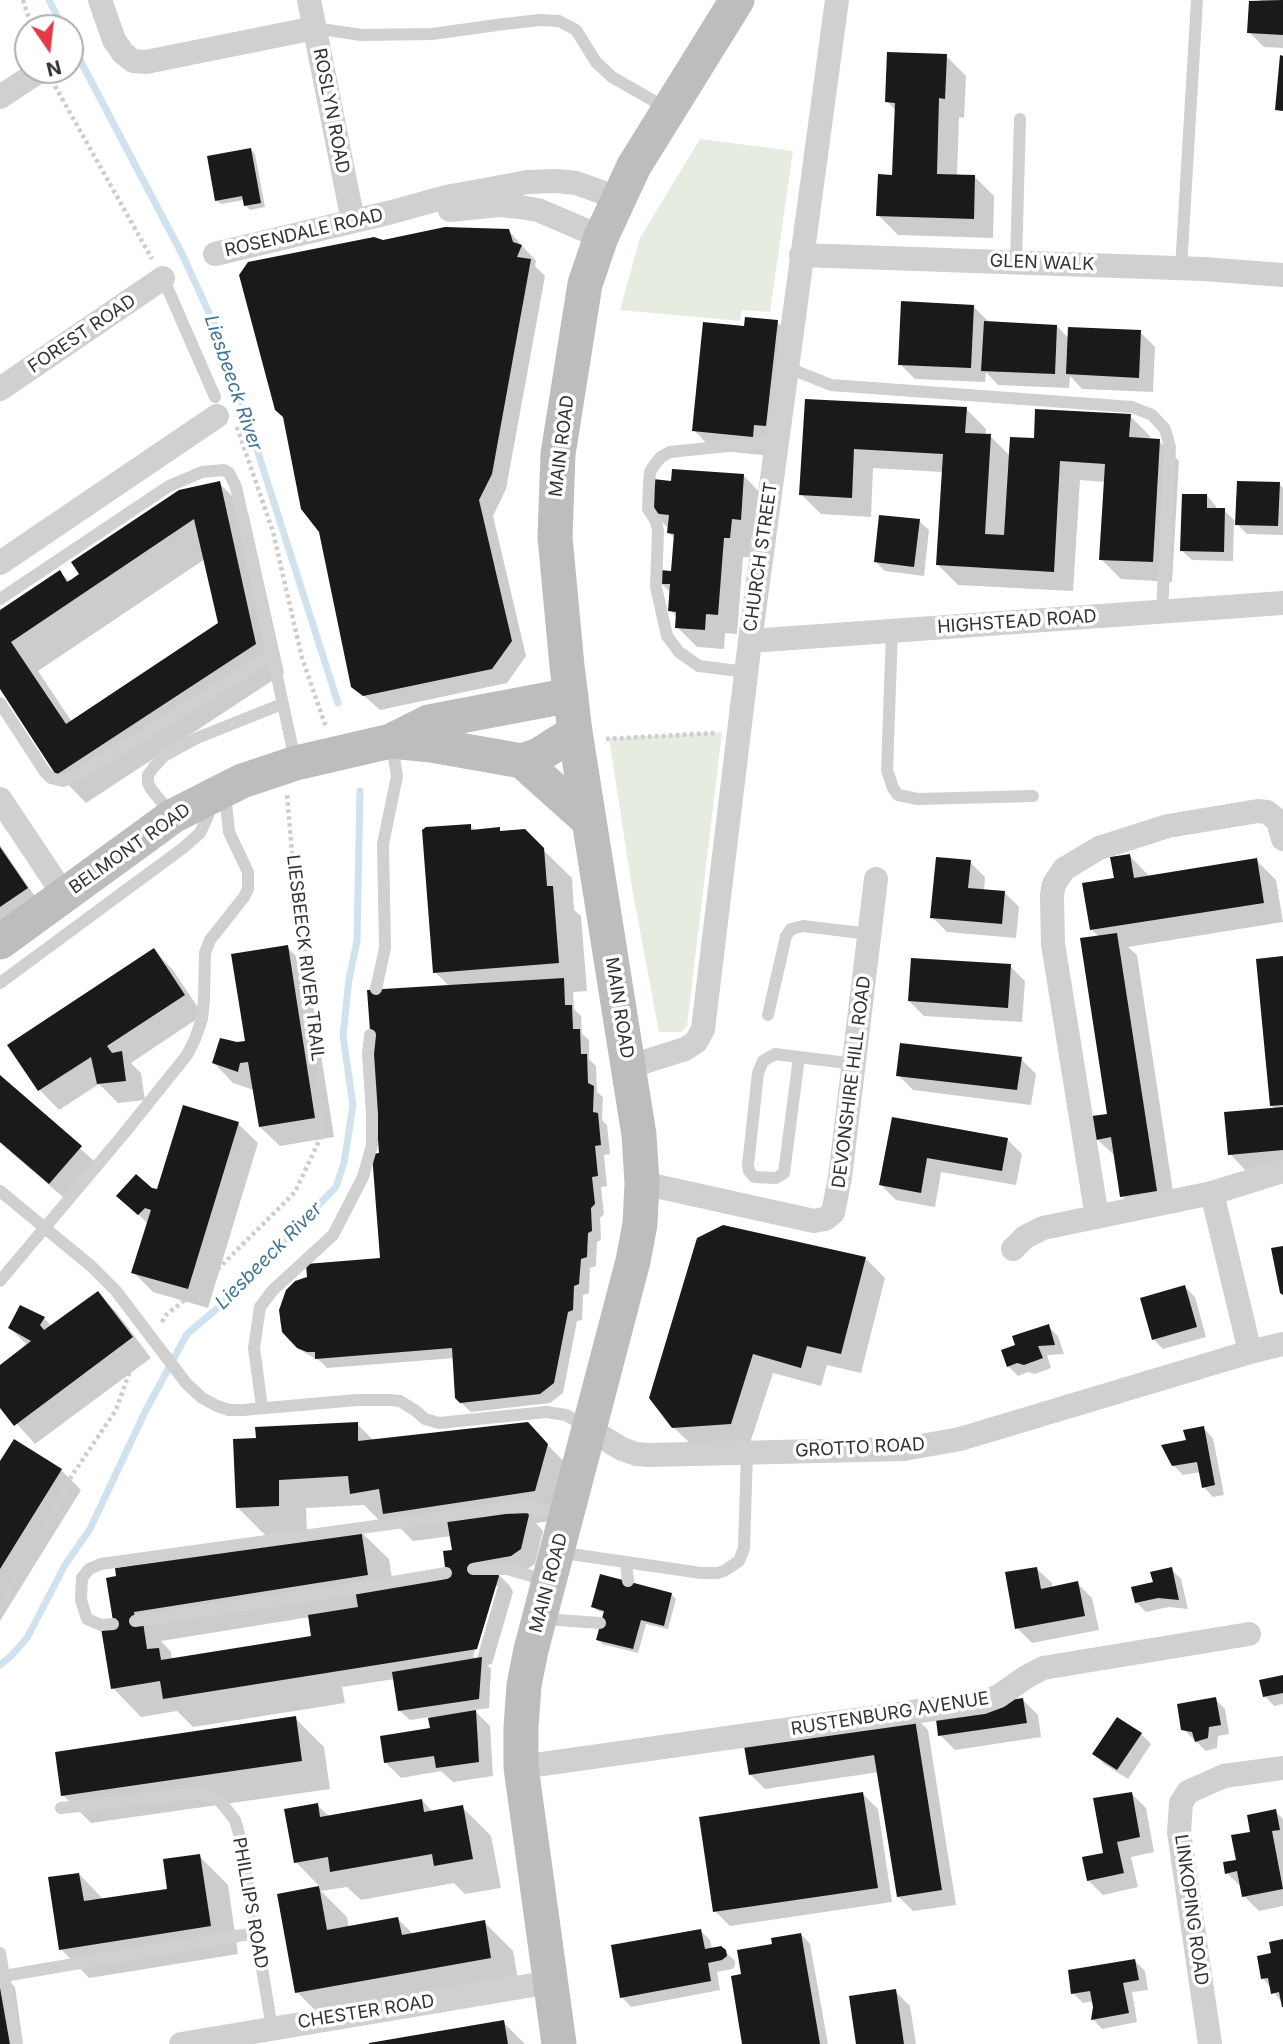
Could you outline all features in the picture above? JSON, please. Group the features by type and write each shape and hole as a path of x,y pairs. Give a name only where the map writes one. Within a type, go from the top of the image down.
{"main road":[{"name":"MAIN ROAD","path":"559,2044 521,1767 524,1685 636,1246 642,1183 639,1135 589,821 590,735 571,695 557,577 555,496 558,454 585,284 601,237 634,166 729,7"},
{"name":"BELMONT ROAD","path":"0,942 173,816 217,793 291,777 391,741 429,722 571,695"},
{"path":"589,821 522,761 590,735"},
{"name":"BELMONT ROAD","path":"391,741 522,761"}],"street":[{"path":"100,0 114,40 133,61 146,62 314,29"},
{"name":"ROSLYN ROAD","path":"309,0 353,221"},
{"name":"CHURCH STREET","path":"628,1068 685,1049 696,1042 703,1029 776,441 837,0"},
{"path":"0,97 20,84"},
{"name":"ROSENDALE ROAD","path":"215,254 446,197 542,180 576,183 618,198"},
{"name":"ROSENDALE ROAD","path":"392,212 499,205 520,207 538,210 601,237"},
{"name":"GLEN WALK","path":"801,255 1181,268 1283,275"},
{"name":"FOREST ROAD","path":"0,389 163,278"},
{"path":"0,563 216,407"},
{"name":"HIGHSTEAD ROAD","path":"750,641 1283,603"},
{"path":"0,799 64,895"},
{"path":"1097,1217 1053,944 1054,884 1064,869 1099,848 1168,826 1258,811 1267,812 1278,821 1283,839"},
{"name":"DEVONSHIRE HILL ROAD","path":"642,1183 814,1221 829,1217 837,1201 876,879"},
{"path":"1013,1249 1025,1237 1043,1228 1212,1194 1283,1171"},
{"path":"1212,1194 1250,1352"},
{"name":"GROTTO ROAD","path":"589,1429 622,1449 636,1454 877,1451 931,1445 960,1439 1283,1344"},
{"name":"RUSTENBURG AVENUE","path":"521,1767 983,1702 999,1696 1026,1676 1043,1668 1250,1634"},
{"name":"LINKOPING ROAD","path":"1210,2044 1179,1832 1181,1803 1188,1792 1223,1776 1283,1769"},
{"name":"CHESTER ROAD","path":"181,2044 273,2036 551,1982"}],"lane":[{"path":"1181,268 1197,0"},
{"path":"314,29 361,35 432,34 516,23 559,21 576,30 603,70 668,109"},
{"path":"1016,262 1020,118"},
{"path":"163,278 216,407"},
{"path":"786,367 831,385 1132,407 1152,415 1165,429 1170,447 1162,612"},
{"path":"746,672 699,666 679,652 667,636 656,587 658,531 656,521 648,509 650,472 661,457 670,452 776,441"},
{"path":"0,599 169,486 202,472 218,469 229,473 236,487 282,704 291,777"},
{"path":"892,631 887,770 898,794 918,799 1033,796"},
{"path":"0,703 45,772 51,778 63,781 78,775 272,655"},
{"path":"173,816 148,783 148,775 154,766 164,756 197,738 282,704"},
{"path":"376,989 385,948 383,844 397,776 391,741"},
{"path":"0,983 183,848 200,833 217,793"},
{"path":"0,1281 179,1065 195,1040 203,1010 205,953 210,940 248,889 248,872 229,832 217,793"},
{"path":"768,1015 786,936 791,929 803,926 870,934"},
{"path":"262,1407 254,1348 260,1307 273,1290 333,1234 363,1177 372,1145 368,1054 370,1034"},
{"path":"799,1057 786,1168 784,1173 776,1178 754,1177 748,1165 761,1065 771,1055 799,1057 855,1064"},
{"path":"0,1191 91,1266 116,1291 186,1383 202,1398 229,1410 389,1400 400,1401 425,1419 439,1423 546,1412 566,1415 589,1429"},
{"path":"473,1569 626,1562 717,1573 733,1566 744,1548 747,1452"},
{"path":"113,1624 92,1623 83,1611 80,1587 82,1578 89,1569 101,1564 505,1508 530,1507 567,1515"},
{"path":"626,1562 628,1581"},
{"path":"135,1621 446,1573"},
{"path":"539,1619 600,1623"},
{"name":"PHILLIPS ROAD","path":"61,1808 187,1794 203,1794 219,1800 235,1820 240,1837 273,2036"},
{"path":"4,1976 255,1933"},
{"path":"0,1953 16,2044"}],"path":[{"path":"590,735 739,733"},
{"name":"LIESBEECK RIVER TRAIL","path":"0,1608 26,1557 51,1520 71,1477 116,1410 132,1365 166,1315 195,1292 295,1192 320,1139 323,1115 311,982 298,923 291,777"}],"shaded area":[{"path":"700,139 793,151 770,312 742,310 740,321 620,310 640,238"},
{"path":"722,732 687,1026 681,1032 659,1032 632,888 609,738"}],"building":[{"path":"1283,0 1283,35 1247,33 1249,1"},
{"path":"887,52 947,54 945,99 939,98 937,174 975,175 974,219 876,216 878,174 892,175 895,103 885,102"},
{"path":"1280,55 1283,56 1283,111 1275,110"},
{"path":"251,148 261,203 244,206 242,196 215,201 207,156"},
{"path":"445,227 509,229 513,242 522,245 517,257 531,259 492,474 479,500 512,641 492,669 363,696 351,687 319,532 301,509 283,417 275,410 239,275 248,262 374,237 383,240"},
{"path":"901,301 974,305 971,368 898,365"},
{"path":"745,317 778,320 766,426 754,425 753,437 692,431 703,322 744,326"},
{"path":"984,321 1057,325 1055,374 981,371"},
{"path":"1068,327 1141,330 1139,378 1066,374"},
{"path":"805,399 967,407 965,433 991,434 985,534 1004,535 1010,437 1034,438 1035,409 1131,414 1129,437 1160,439 1153,562 1099,560 1105,464 1060,461 1054,572 936,565 943,454 854,449 852,498 799,495"},
{"path":"672,469 744,474 741,520 732,519 730,538 724,538 718,615 706,614 705,630 675,628 676,612 668,611 670,584 659,584 660,570 671,571 674,534 667,533 669,515 651,513 653,479 671,481"},
{"path":"220,481 256,644 56,775 0,689 0,610 60,570 67,582 72,579 79,574 71,562 179,490","holes":["194,519 218,623 66,724 11,642"]},
{"path":"1237,481 1280,482 1278,526 1235,525"},
{"path":"1182,494 1207,494 1207,508 1225,508 1224,552 1180,551"},
{"path":"879,515 920,519 914,567 874,562"},
{"path":"471,824 471,830 500,827 500,831 525,829 544,848 547,886 553,886 559,963 433,973 422,830 426,827"},
{"path":"0,847 28,888 0,907"},
{"path":"1130,854 1134,878 1257,858 1264,903 1090,930 1082,883 1114,878 1110,857"},
{"path":"936,857 971,860 968,888 1005,891 1002,924 930,918"},
{"path":"1117,933 1157,1191 1120,1197 1111,1137 1096,1140 1092,1116 1107,1114 1080,938"},
{"path":"288,945 315,1118 259,1127 248,1062 240,1063 238,1072 212,1063 220,1038 245,1041 231,954"},
{"path":"154,948 185,995 107,1046 112,1053 122,1051 126,1081 97,1084 91,1057 38,1091 7,1045"},
{"path":"1283,956 1283,1105 1270,1106 1256,959"},
{"path":"911,958 1011,964 1008,1008 908,1001"},
{"path":"564,978 565,1005 572,1005 573,1029 580,1029 581,1054 587,1054 588,1083 594,1086 593,1112 598,1113 601,1145 595,1146 598,1176 592,1177 595,1204 591,1208 592,1231 588,1233 587,1257 581,1259 579,1284 574,1286 573,1310 568,1312 554,1383 540,1394 460,1403 455,1398 452,1348 315,1359 315,1352 297,1348 282,1332 279,1310 286,1290 295,1281 307,1277 306,1264 380,1258 372,1154 379,1153 367,990"},
{"path":"900,1043 1022,1057 1017,1090 896,1076"},
{"path":"0,1075 82,1146 49,1184 0,1142"},
{"path":"183,1105 239,1122 188,1289 131,1273 151,1210 145,1208 138,1215 116,1196 136,1174 157,1189"},
{"path":"1283,1107 1283,1150 1228,1155 1224,1112"},
{"path":"892,1117 1008,1138 1002,1171 927,1158 921,1193 879,1185"},
{"path":"723,1225 866,1257 841,1354 807,1346 801,1368 753,1354 731,1424 672,1428 649,1398 697,1238"},
{"path":"1283,1246 1283,1295 1280,1293 1271,1248"},
{"path":"1185,1285 1197,1327 1152,1340 1140,1298"},
{"path":"98,1291 133,1337 14,1426 0,1408 0,1365 31,1341 8,1328 20,1305 45,1317 40,1325 44,1330"},
{"path":"1049,1324 1055,1345 1038,1346 1043,1358 1024,1365 1017,1363 1007,1367 1001,1350 1015,1345 1012,1336"},
{"path":"358,1422 358,1441 528,1422 548,1444 535,1491 383,1514 379,1489 350,1494 348,1476 279,1480 279,1506 236,1508 233,1439 256,1438 255,1427"},
{"path":"1204,1426 1215,1485 1202,1488 1197,1462 1172,1466 1161,1445 1186,1440 1183,1430"},
{"path":"14,1439 62,1469 0,1569 0,1461"},
{"path":"523,1508 529,1515 521,1549 511,1556 472,1563 473,1573 496,1569 499,1576 477,1649 163,1699 160,1681 111,1689 101,1628 114,1627 106,1578 116,1576 115,1568 361,1529 368,1575 134,1612 135,1623 143,1622 147,1649 159,1648 161,1660 311,1636 308,1615 358,1607 355,1589 446,1575 443,1551 452,1550 447,1520"},
{"path":"1037,1567 1041,1589 1078,1581 1085,1616 1015,1629 1005,1572"},
{"path":"1172,1567 1179,1600 1158,1598 1135,1603 1131,1587 1153,1582 1150,1572"},
{"path":"600,1574 672,1593 664,1626 641,1620 633,1649 596,1640 604,1611 591,1607"},
{"path":"482,1657 479,1699 398,1711 392,1672"},
{"path":"1283,1675 1283,1693 1263,1697 1259,1680"},
{"path":"1216,1697 1221,1725 1209,1727 1208,1738 1195,1742 1192,1732 1181,1730 1177,1704"},
{"path":"1023,1698 1027,1723 938,1736 935,1711"},
{"path":"476,1710 479,1762 436,1768 434,1756 384,1763 380,1736 430,1728 428,1718"},
{"path":"914,1713 942,1890 897,1897 874,1755 749,1775 743,1740"},
{"path":"296,1716 302,1761 61,1796 55,1752"},
{"path":"1117,1717 1142,1733 1117,1770 1092,1754"},
{"path":"863,1792 878,1888 713,1912 699,1817"},
{"path":"1132,1792 1140,1837 1117,1842 1124,1873 1087,1881 1082,1857 1103,1853 1093,1798"},
{"path":"422,1799 424,1812 463,1805 473,1859 434,1866 432,1854 330,1872 328,1857 294,1863 284,1809 318,1803 320,1817"},
{"path":"1276,1809 1280,1830 1272,1831 1283,1889 1242,1897 1237,1871 1225,1874 1223,1862 1236,1860 1231,1835 1250,1832 1247,1815"},
{"path":"200,1854 211,1926 59,1950 48,1877 79,1873 84,1901 167,1889 163,1859"},
{"path":"319,1886 327,1930 398,1917 402,1935 485,1920 491,1958 295,1993 277,1894"},
{"path":"701,1929 705,1949 721,1946 726,1950 727,1956 722,1960 708,1963 711,1981 620,1998 611,1945"},
{"path":"801,1933 820,2044 742,2044 731,1976 741,1974 737,1950 772,1944 771,1938"},
{"path":"1283,1939 1282,2007 1279,1992 1271,1994 1268,1978 1261,1979 1257,1956 1271,1953 1269,1942"},
{"path":"1135,1959 1139,1980 1123,1983 1129,2013 1091,2020 1093,2007 1090,1991 1071,1994 1068,1970"},
{"path":"0,1979 11,2044 0,2044"},
{"path":"896,1989 904,2044 856,2044 849,1996"},
{"path":"504,2020 508,2044 369,2044 369,2043"}],"waterway":[{"name":"Liesbeeck River","path":"49,0 56,14"},
{"name":"Liesbeeck River","path":"84,68 182,254 223,343 338,703"},
{"name":"Liesbeeck River","path":"0,1665 27,1638 65,1565 90,1529 145,1412 187,1334 220,1306 336,1187 344,1163 353,1105 343,1036 349,979 357,941 360,791"}]}
